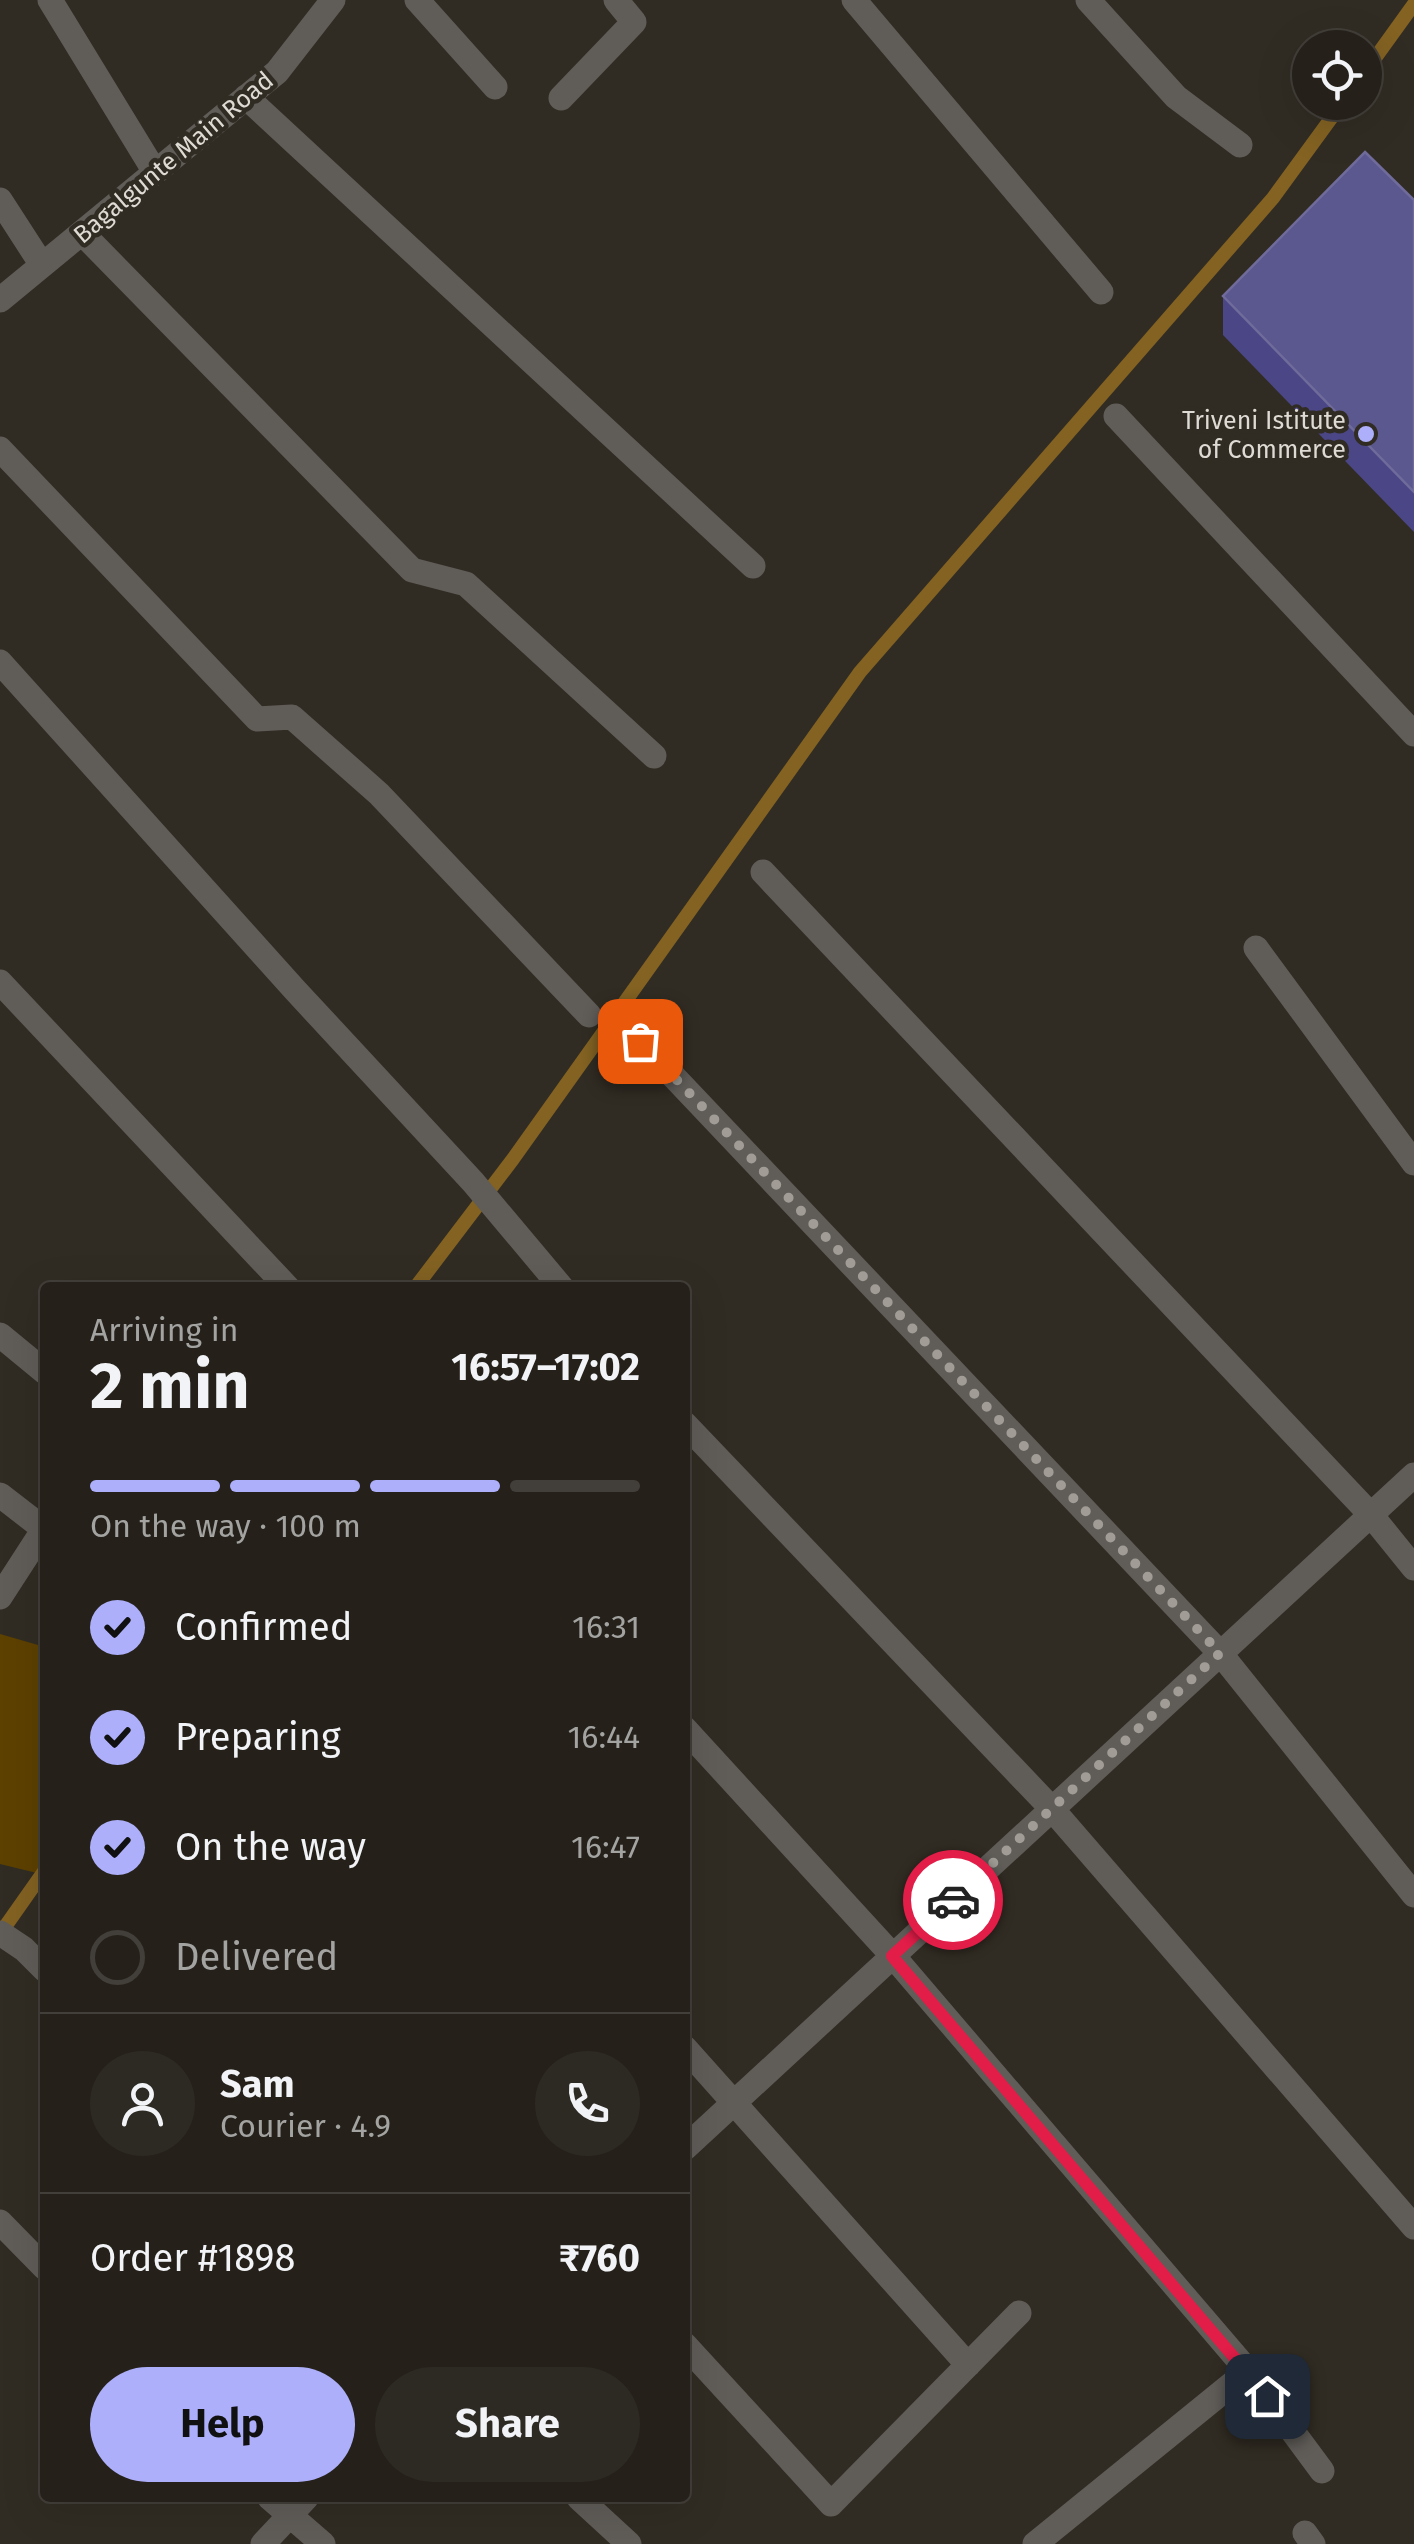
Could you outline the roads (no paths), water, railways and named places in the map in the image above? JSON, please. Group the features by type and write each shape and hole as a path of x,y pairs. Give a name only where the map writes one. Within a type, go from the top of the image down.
{"street":[{"path":"50,0 155,172"},
{"path":"416,0 494,87"},
{"path":"561,98 634,22 616,0"},
{"path":"854,0 1101,292"},
{"path":"1088,0 1176,97 1240,145"},
{"name":"Bagalgunte Main Road","path":"0,300 277,72 319,6"},
{"path":"246,97 752,566"},
{"path":"0,200 42,265"},
{"path":"82,233 412,570 466,584 654,756"},
{"path":"1116,416 1414,734"},
{"path":"0,448 256,720 292,717 379,794 589,1015"},
{"path":"0,662 472,1182 557,1282"},
{"path":"763,872 1370,1515 1414,1568"},
{"path":"1256,948 1414,1163"},
{"path":"0,982 282,1282"},
{"path":"640,1041 1220,1653 1414,1894"},
{"path":"0,1335 40,1368"},
{"path":"690,1429 1052,1809 1414,2227"},
{"path":"690,2143 1414,1475"},
{"path":"0,1495 40,1526"},
{"path":"0,1597 40,1535"},
{"path":"690,1734 892,1956 1248,2371 1322,2471"},
{"path":"0,1933 40,1965"},
{"path":"690,2054 968,2366"},
{"path":"0,2222 40,2263"},
{"path":"690,2350 831,2504 1019,2312"},
{"path":"1035,2544 1248,2371"},
{"path":"583,2502 629,2544"},
{"path":"263,2544 288,2503 322,2544"}],"waterway":[{"path":"1382,48 1414,4"},
{"path":"420,1282 513,1159 860,672 1273,198 1330,120"},
{"path":"0,1934 40,1877"}],"place":[{"name":"Triveni Istitute of Commerce","path":"1366,434"}]}
